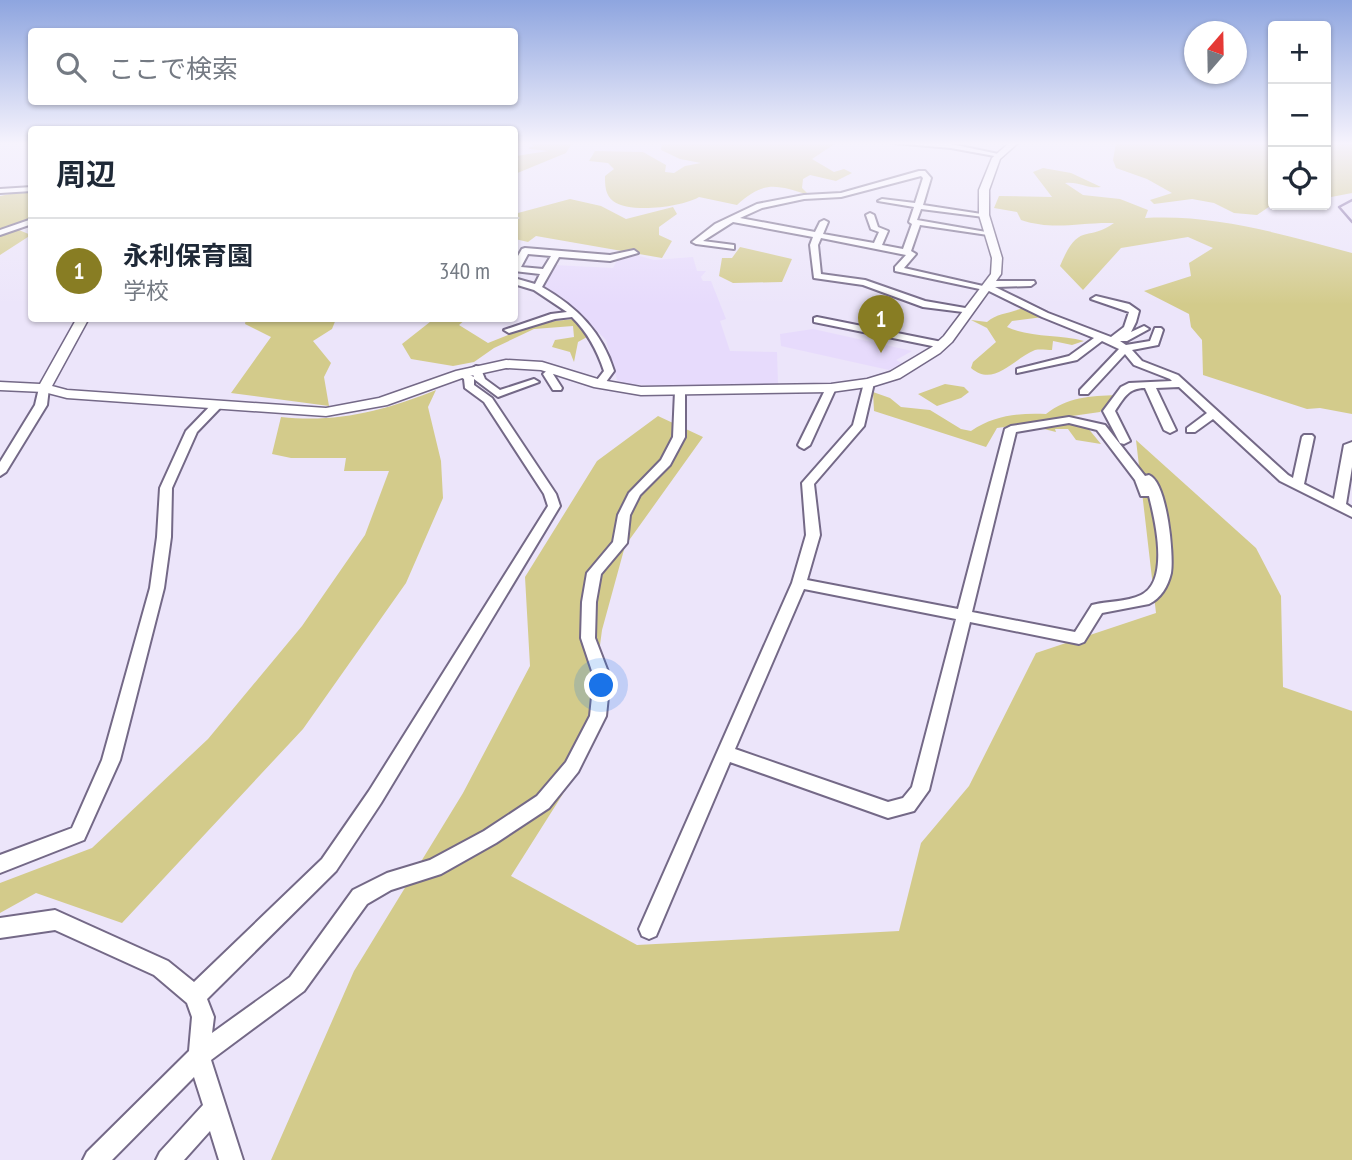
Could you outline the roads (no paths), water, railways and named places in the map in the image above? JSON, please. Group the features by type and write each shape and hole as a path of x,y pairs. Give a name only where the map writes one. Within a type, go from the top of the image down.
{"street":[{"path":"731,247 696,242 732,219 760,206 803,197"},
{"path":"906,252 923,197"},
{"path":"0,386 292,412 355,408 469,371 506,363 552,369 599,384 641,391 831,388 869,383 895,375 942,345 996,274 997,258 984,215 984,197"},
{"path":"882,201 984,215"},
{"path":"870,215 875,229 884,231 877,246"},
{"path":"732,219 912,254 879,287"},
{"path":"0,233 28,222"},
{"path":"824,222 814,245 818,264 815,271 817,276 861,282 937,307 968,311"},
{"path":"916,224 988,233"},
{"path":"518,264 525,251 610,258 635,253"},
{"path":"537,288 555,254"},
{"path":"518,269 546,272"},
{"path":"898,269 987,286 1031,283"},
{"path":"857,271 861,282"},
{"path":"518,282 537,288 575,314 595,337 607,360 609,371 599,384"},
{"path":"987,286 1045,315 1114,342 1138,363 1174,377 1284,478 1352,513"},
{"path":"1084,392 1114,342 1133,324 1134,311 1126,306 1096,299"},
{"path":"928,317 937,307"},
{"path":"509,330 554,316 575,314"},
{"path":"817,320 942,345"},
{"path":"0,472 41,405 44,388 81,322"},
{"path":"1021,371 1073,358 1144,329"},
{"path":"1114,342 1154,343 1158,330"},
{"path":"552,369 548,374 557,388"},
{"path":"469,371 498,394 534,382"},
{"path":"195,996 329,865 375,797 554,506 550,494 488,400 469,386 469,371"},
{"path":"649,929 799,583 813,535 808,483 859,426 869,383"},
{"path":"799,583 1079,638 1097,609 1144,600 1154,595 1161,579 1166,537 1156,496 1109,411 1125,389 1182,384"},
{"path":"1149,385 1170,430"},
{"path":"804,445 831,388"},
{"path":"95,1160 199,1056 297,984 360,897 387,882 434,868 490,837 543,802 572,767 598,716 602,677 588,638 589,602 594,573 620,543 624,515 635,493 666,462 679,437 680,391"},
{"path":"0,864 78,834 111,760 157,588 164,537 166,488 192,431 217,405"},
{"path":"1191,430 1213,414"},
{"path":"726,753 888,810 908,805 920,790 962,614 1011,429 1069,420 1101,427 1141,480 1145,493"},
{"path":"1298,485 1308,438"},
{"path":"1339,506 1350,445"},
{"path":"3,925 55,920 161,968 195,996 203,1017 199,1056 213,1111 226,1139 231,1160"},
{"path":"168,1160 213,1111"}],"waterway":[{"path":"1352,200 1339,207 1352,222"}],"place":[{"name":"永利保育園","path":"881,353"}]}
